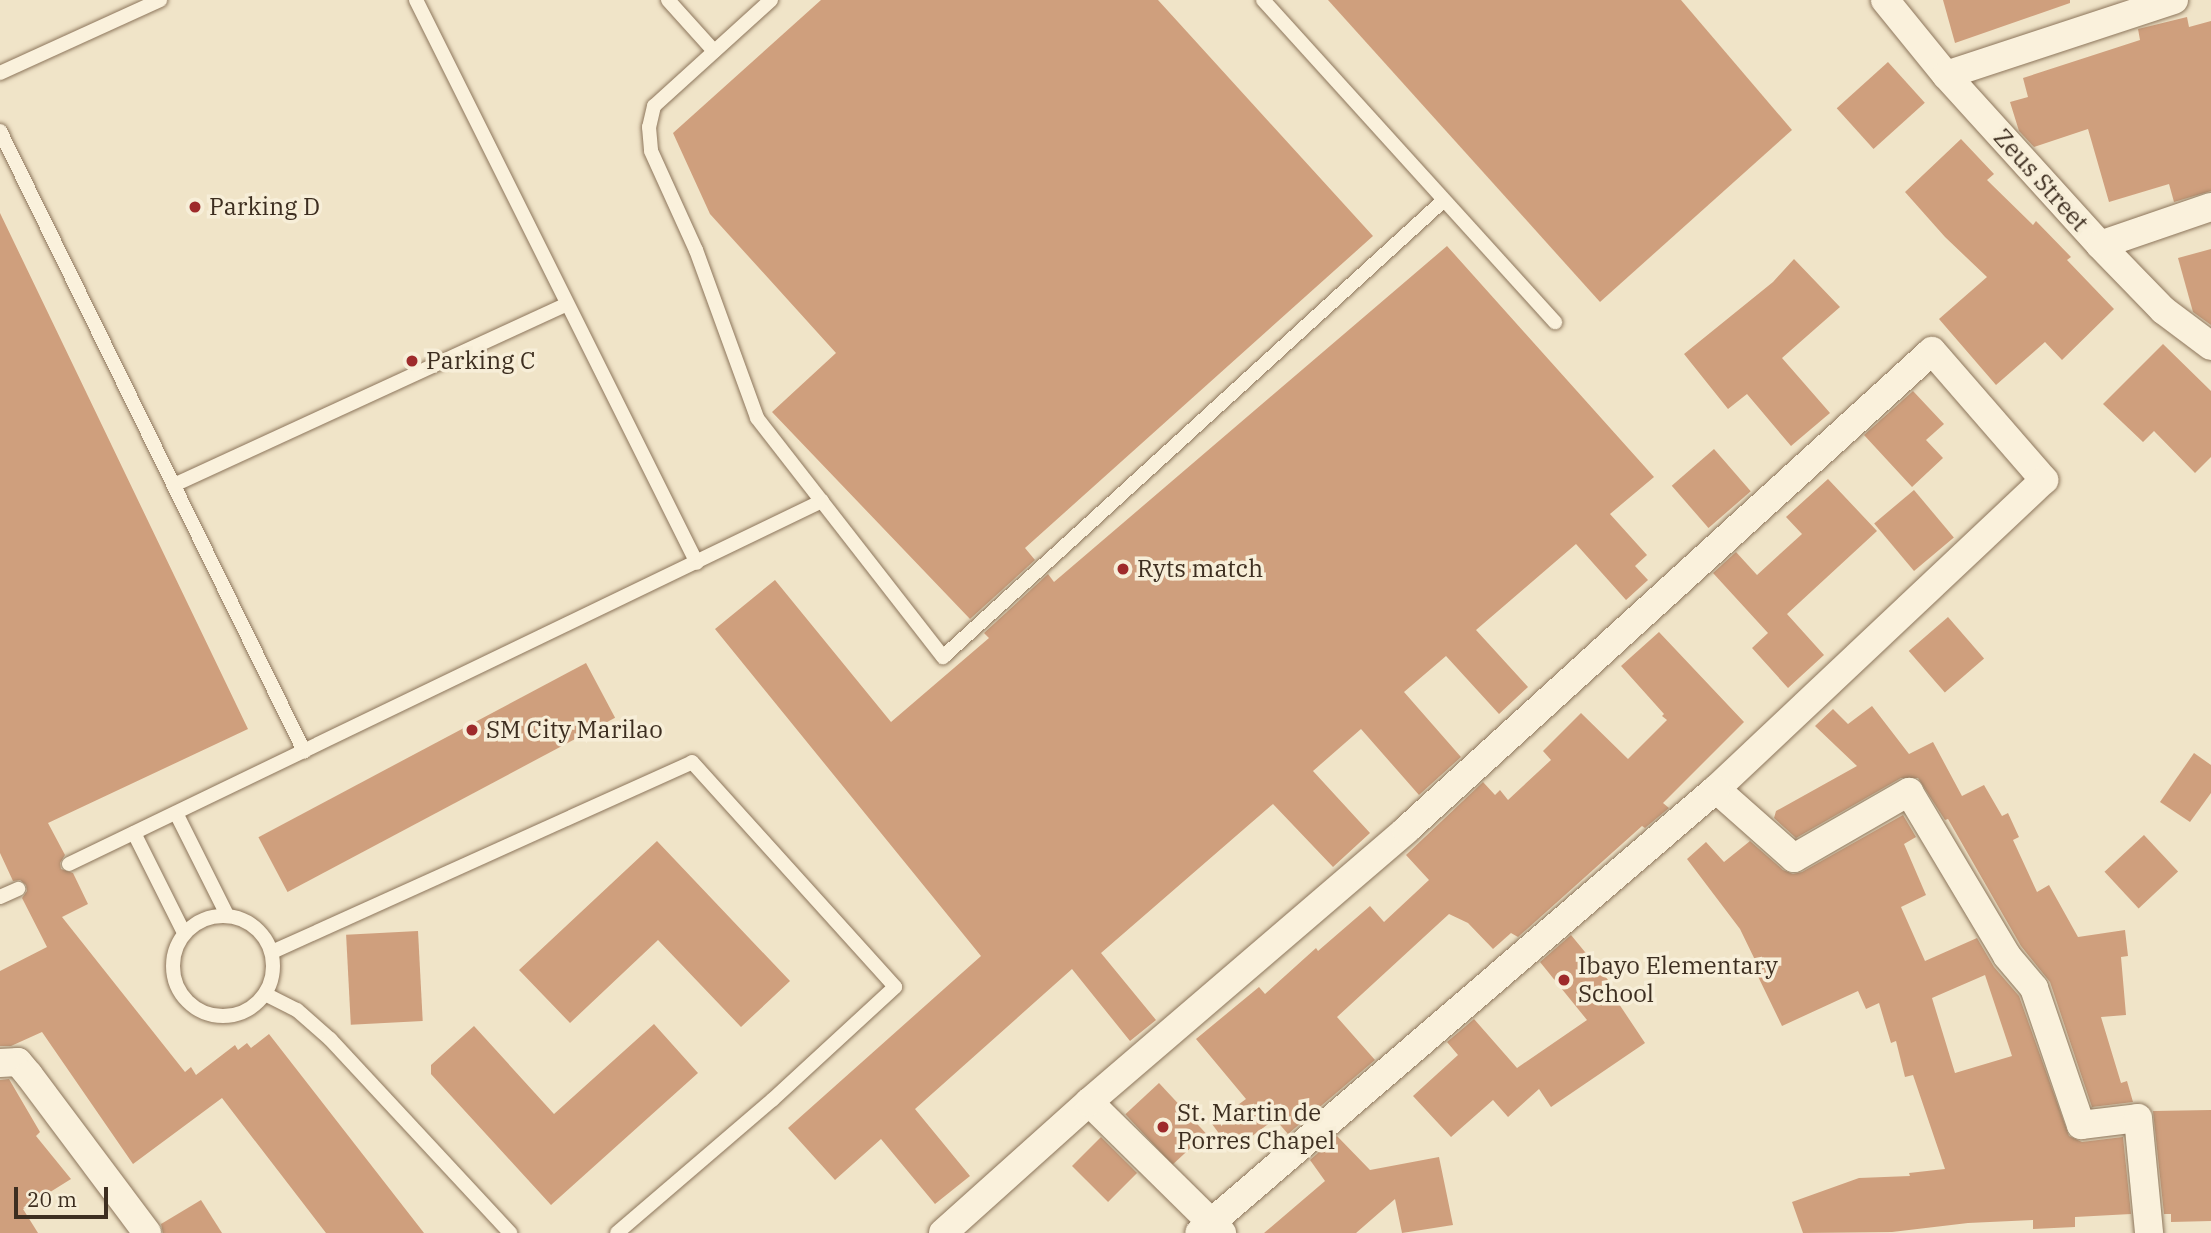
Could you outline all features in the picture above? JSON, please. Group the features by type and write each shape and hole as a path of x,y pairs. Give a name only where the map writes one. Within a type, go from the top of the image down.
{"street":[{"name":"Zeus Street","path":"1885,0 1946,75 2100,245 2163,310 2211,346"},
{"path":"1946,75 2174,0"},
{"path":"2100,245 2211,207"},
{"path":"943,1233 1089,1102 1406,830 1932,351 2044,480 1716,789 1210,1229 1089,1102"},
{"path":"1716,789 1794,858 1909,792 2007,956 2034,988 2081,1125 2138,1118 2150,1233"},
{"path":"0,1063 18,1062 147,1233"}],"lane":[{"path":"0,73 160,0"},
{"path":"416,0 697,563"},
{"path":"668,0 713,51"},
{"path":"771,0 654,106 649,127 651,151 696,250 757,418 943,656 1444,200"},
{"path":"1263,0 1555,322"},
{"path":"0,131 304,751"},
{"path":"174,485 566,305"},
{"path":"69,864 822,501"},
{"path":"272,953 692,762 895,987 772,1100 617,1233"},
{"path":"176,813 227,915"},
{"path":"134,833 184,933"},
{"path":"0,897 18,889"},
{"path":"227,915 256,927 266,938 274,967 265,995 254,1006 231,1015 207,1014 192,1006 181,994 174,979 173,963 184,933 197,923 227,915"},
{"path":"265,995 297,1010 330,1038 510,1233"}],"building":[{"path":"821,0 1158,0 1373,236 1025,548 1035,560 970,619 772,412 836,353 710,214 673,133"},
{"path":"1328,0 1681,0 1792,130 1600,302"},
{"path":"1943,0 2070,0 2070,3 1955,43"},
{"path":"2187,17 2189,27 2211,21 2211,191 2174,202 2169,184 2109,202 2088,129 2034,147 2019,131 2010,102 2028,97 2023,78 2140,40 2138,29"},
{"path":"1888,62 1925,103 1874,149 1837,108"},
{"path":"1961,139 1994,174 1987,180 2033,225 2036,221 2071,257 2067,260 2114,309 2062,360 2045,342 1996,385 1939,319 1987,277 1945,237 1905,192"},
{"path":"0,213 248,729 48,823 65,855 60,863 61,869 73,873 88,904 62,917 185,1072 191,1067 196,1075 235,1045 238,1050 247,1043 251,1048 269,1034 424,1233 326,1233 222,1098 133,1164 42,1032 11,1046 0,1046 0,971 47,947 22,898 27,891 26,885 20,880 13,881 0,853"},
{"path":"1447,246 1654,477 1610,514 1647,555 1635,566 1648,580 1626,600 1576,544 1476,630 1528,687 1499,714 1446,656 1404,692 1461,757 1419,795 1361,729 1313,771 1370,833 1333,867 1273,804 1101,953 1156,1020 1130,1041 1072,969 915,1109 970,1176 935,1204 881,1139 835,1180 788,1128 981,956 715,629 775,580 891,722 989,638 984,633 1048,574 1054,582"},
{"path":"2211,249 2211,325 2193,312 2178,258"},
{"path":"1794,259 1840,307 1782,358 1830,413 1791,446 1747,394 1728,409 1684,354 1773,282"},
{"path":"2163,344 2211,391 2211,457 2195,473 2154,431 2143,442 2103,404"},
{"path":"1913,391 1944,424 1926,440 1943,458 1912,487 1864,435"},
{"path":"1714,449 1751,491 1708,528 1672,486"},
{"path":"1828,479 1877,531 1787,614 1824,655 1788,688 1752,648 1768,633 1713,573 1736,552 1757,575 1802,534 1786,517"},
{"path":"1914,490 1954,537 1914,571 1874,523"},
{"path":"1948,617 1984,659 1945,693 1909,651"},
{"path":"1659,632 1744,722 1663,803 1669,808 1645,828 1642,826 1518,937 1511,933 1493,949 1468,923 1449,914 1337,1017 1375,1060 1288,1134 1275,1119 1232,1151 1212,1124 1246,1099 1196,1039 1259,987 1265,994 1316,948 1318,951 1370,906 1384,922 1429,880 1406,855 1483,782 1495,795 1500,790 1508,800 1551,760 1543,751 1581,713 1628,759 1667,720 1621,666"},
{"path":"586,663 615,718 288,892 258,837"},
{"path":"1872,706 1909,754 1933,742 1962,796 1984,785 2002,816 2008,813 2019,837 2013,840 2037,892 2049,885 2078,937 2125,930 2128,956 2121,957 2126,1015 2101,1017 2121,1083 2127,1081 2133,1102 2092,1107 2050,982 2021,946 1948,819 1945,820 1918,778 1901,778 1796,838 1774,818 1776,811 1857,766 1815,726 1833,709 1848,724"},
{"path":"2194,753 2211,765 2211,793 2190,822 2160,802"},
{"path":"1903,815 1916,837 1904,844 1926,895 1901,907 1925,961 1977,938 1994,967 2019,996 2069,1136 2082,1142 2123,1137 2131,1214 2075,1217 2075,1227 2033,1229 2033,1220 1968,1223 1892,1232 1803,1233 1792,1202 1859,1178 1910,1176 1909,1173 1945,1169 1913,1075 1905,1077 1896,1041 1891,1043 1879,1003 1866,1009 1858,991 1782,1026 1752,964 1756,962 1740,929 1687,859 1706,842 1724,862 1750,841 1783,870 1793,874 1802,872","holes":["1985,975 2012,1056 1955,1073 1932,998"]},
{"path":"2144,835 2178,872 2139,908 2105,872"},
{"path":"657,841 790,981 741,1027 658,940 570,1023 519,970"},
{"path":"418,931 423,1021 351,1025 346,935"},
{"path":"1571,935 1613,986 1609,989 1645,1043 1551,1107 1539,1089 1508,1117 1493,1100 1451,1137 1413,1096 1458,1055 1447,1042 1474,1019 1517,1068 1587,1020 1540,962"},
{"path":"654,1024 698,1073 551,1205 431,1074 431,1065 474,1026 554,1114"},
{"path":"9,1079 40,1132 36,1136 71,1179 23,1209 38,1233 0,1233 0,1080"},
{"name":"St. Martin de Porres Chapel","path":"1159,1083 1206,1133 1172,1165 1125,1114"},
{"path":"2211,1110 2211,1221 2171,1222 2171,1214 2164,1214 2153,1111"},
{"path":"1337,1136 1370,1170 1439,1157 1453,1225 1402,1233 1395,1199 1356,1233 1264,1233 1325,1181 1310,1160"},
{"path":"1101,1137 1137,1173 1108,1202 1072,1166"},
{"path":"201,1200 222,1233 163,1233 161,1224"}],"place":[{"name":"Parking D","path":"195,207"},
{"name":"Parking C","path":"412,361"},
{"name":"Ryts match","path":"1123,569"},
{"name":"SM City Marilao","path":"472,730"},
{"name":"Ibayo Elementary School","path":"1564,980"},
{"name":"St. Martin de Porres Chapel","path":"1163,1127"}]}
